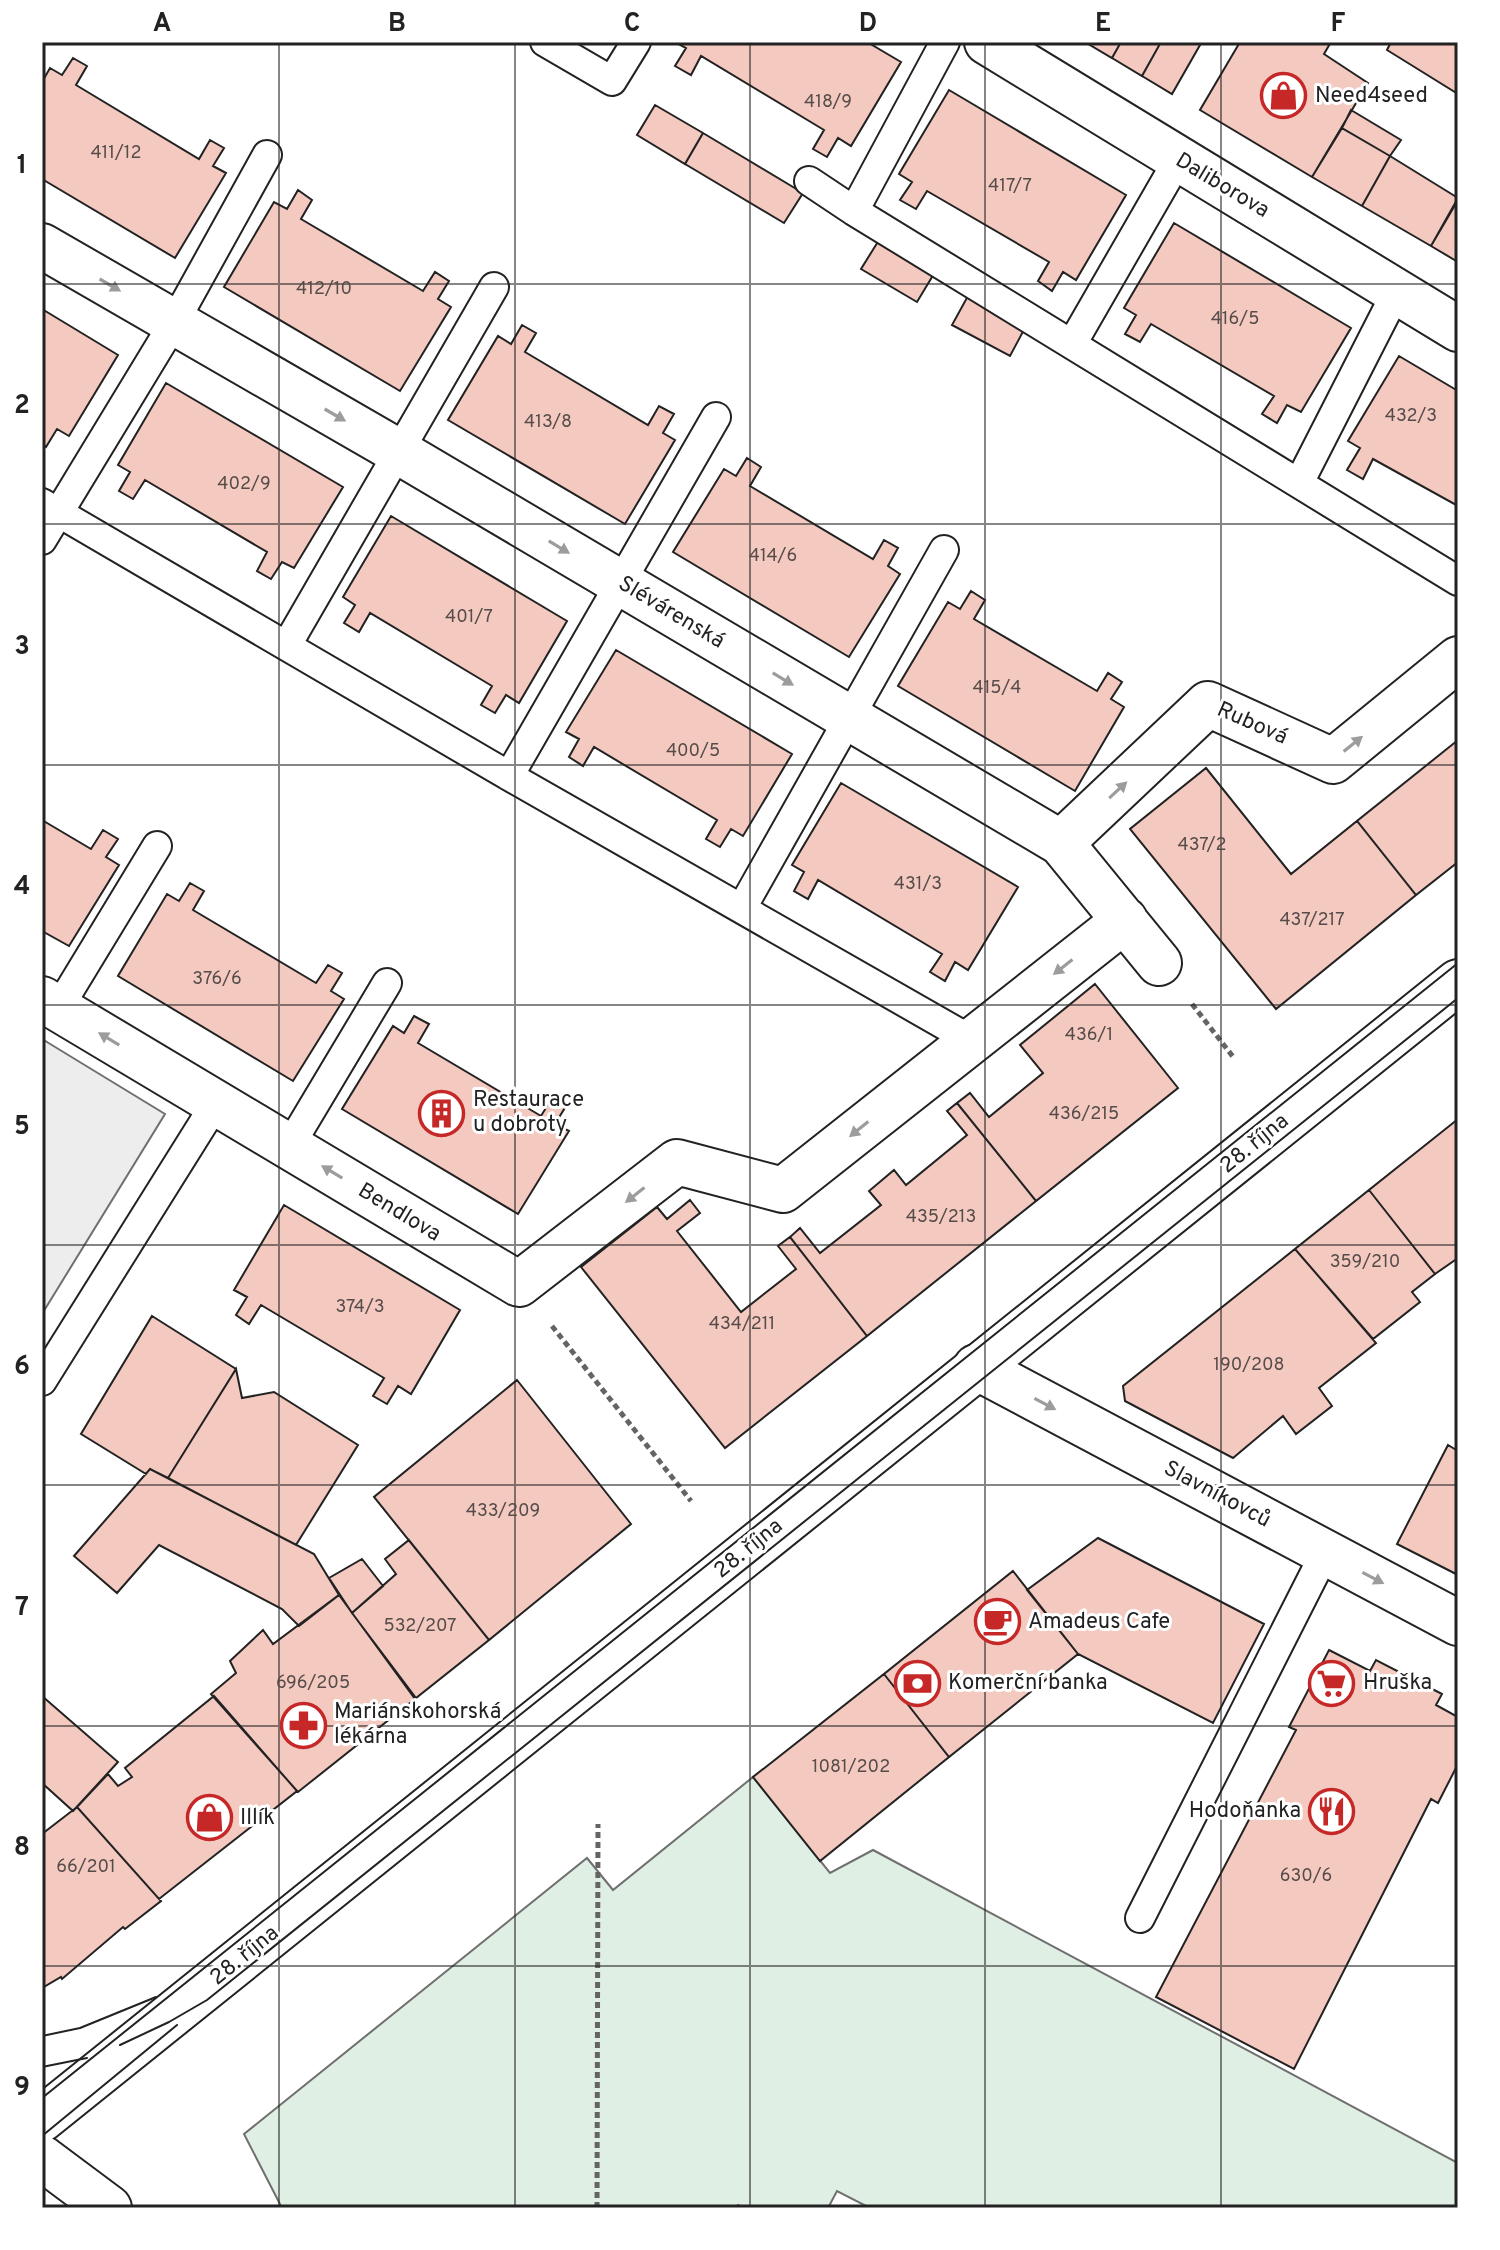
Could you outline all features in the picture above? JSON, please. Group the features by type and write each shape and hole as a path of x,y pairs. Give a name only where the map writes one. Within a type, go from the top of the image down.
{"street":[{"name":"Daliborova","path":"987,42 1458,329"},
{"name":"Slévárenská","path":"42,246 399,452 1061,843 1159,963"},
{"name":"Rubová","path":"1061,843 1208,704 1333,761 1458,659"},
{"path":"519,1284 677,1162 783,1190 1125,920"},
{"name":"28. října","path":"42,2119 1458,982"},
{"name":"Bendlova","path":"50,1004 519,1284"},
{"name":"Slavníkovců","path":"976,1367 1458,1623"},
{"path":"42,2158 109,2208"}],"lane":[{"path":"545,42 612,81 636,42"},
{"path":"854,211 945,42"},
{"path":"42,540 51,508 175,321 267,155"},
{"path":"1072,344 1178,160"},
{"path":"809,181 1458,581"},
{"path":"287,645 494,287"},
{"path":"1299,483 1396,293"},
{"path":"509,776 716,417"},
{"path":"51,508 509,776 971,1040"},
{"path":"742,908 944,550"},
{"path":"50,1004 157,846"},
{"path":"289,1147 387,983"},
{"path":"42,1381 216,1103"},
{"path":"1140,1918 1325,1553"}],"path":[{"path":"1159,963 1234,1058"},
{"path":"519,1284 691,1501"},
{"path":"597,2208 598,1824"}],"green space":[{"path":"753,1777 830,1873 873,1850 1458,2163 1458,2208 870,2208 837,2191 828,2208 744,2208 738,2205 735,2208 282,2208 244,2134 587,1858 613,1890"}],"shaded area":[{"path":"42,1039 165,1114 42,1314"}],"building":[{"path":"675,42 867,42 901,62 851,146 838,138 827,157 813,149 824,130 701,56 691,75 675,66 686,48"},
{"path":"1085,42 1121,42 1112,58"},
{"path":"1121,42 1161,42 1142,76 1112,58"},
{"path":"1161,42 1195,42 1200,45 1172,94 1142,76"},
{"name":"Need4seed","path":"1240,42 1331,42 1324,54 1368,83 1312,177 1200,110"},
{"path":"1391,42 1458,42 1458,94 1387,50"},
{"path":"73,58 87,66 76,85 199,159 210,140 224,148 213,166 226,173 175,258 42,179 42,82 50,68 62,75"},
{"path":"949,90 1126,195 1076,280 1063,272 1052,291 1038,281 1049,262 927,191 916,209 900,200 912,182 899,174"},
{"path":"655,105 703,133 685,164 637,135"},
{"path":"1351,110 1401,140 1390,156 1342,128"},
{"path":"1342,128 1390,156 1362,206 1312,177"},
{"path":"703,133 803,193 784,223 685,164"},
{"path":"1390,156 1458,198 1431,246 1362,206"},
{"path":"298,190 312,200 301,219 423,291 435,272 449,281 438,299 451,307 400,391 224,287 274,202 287,209"},
{"path":"1458,200 1458,262 1431,246"},
{"path":"1174,223 1351,328 1301,412 1287,405 1277,423 1262,414 1274,396 1151,324 1140,342 1125,334 1136,315 1124,308"},
{"path":"879,240 935,272 917,302 861,269"},
{"path":"969,294 1026,326 1010,356 952,325"},
{"path":"42,309 118,355 69,436 57,429 46,447 42,444"},
{"path":"522,325 536,333 525,352 648,425 659,406 674,414 663,433 675,440 625,524 448,420 498,336 511,344"},
{"path":"1399,356 1458,391 1458,506 1373,459 1363,479 1347,470 1360,448 1348,441"},
{"path":"166,383 343,487 294,568 282,562 271,579 257,571 267,552 145,480 133,499 119,491 130,472 118,465"},
{"path":"747,458 761,467 750,486 873,559 884,540 898,548 888,566 900,574 849,657 673,552 724,469 736,476"},
{"path":"391,516 567,621 519,703 506,695 495,713 481,705 492,686 370,613 359,632 344,623 355,605 343,597"},
{"path":"971,591 985,600 974,619 1097,691 1108,673 1122,682 1111,699 1124,707 1075,791 898,686 948,602 960,609"},
{"path":"616,650 792,754 743,836 731,829 720,847 706,839 717,820 594,747 583,766 569,757 579,739 566,732"},
{"path":"1458,740 1458,862 1416,895 1357,821"},
{"path":"1206,768 1291,874 1357,821 1416,895 1276,1009 1130,829"},
{"path":"841,783 1018,887 968,970 955,962 945,981 930,972 942,954 818,880 808,899 794,891 804,872 792,865"},
{"path":"42,820 91,849 103,830 118,839 106,857 119,865 69,946 42,931"},
{"path":"190,883 204,891 193,910 316,983 328,965 342,973 331,991 344,999 293,1081 118,976 167,894 179,901"},
{"path":"1095,984 1178,1088 1036,1201 957,1103 970,1093 989,1117 1043,1073 1020,1045"},
{"name":"Restaurace u dobroty","path":"414,1016 429,1024 418,1043 541,1116 552,1098 566,1106 555,1124 569,1131 518,1214 342,1109 393,1026 404,1033"},
{"path":"957,1103 1036,1201 867,1336 790,1237 800,1228 820,1253 881,1205 869,1191 894,1170 906,1185 967,1135 947,1111"},
{"path":"1458,1119 1458,1258 1435,1274 1369,1190"},
{"path":"1369,1190 1435,1274 1412,1292 1420,1302 1373,1339 1295,1249"},
{"path":"690,1200 700,1213 677,1231 741,1312 796,1269 778,1246 790,1237 867,1336 725,1448 581,1267 657,1207 667,1219"},
{"path":"284,1205 460,1310 411,1394 398,1386 387,1404 373,1396 384,1378 261,1305 249,1324 236,1315 247,1297 234,1290"},
{"path":"1295,1249 1376,1343 1319,1388 1332,1406 1296,1434 1283,1416 1233,1458 1125,1401 1123,1386"},
{"path":"152,1316 236,1369 168,1478 150,1469 146,1474 81,1434"},
{"path":"236,1369 242,1398 274,1392 358,1445 296,1545 168,1478"},
{"path":"517,1380 631,1524 489,1640 374,1497"},
{"path":"1448,1445 1458,1451 1458,1575 1397,1544"},
{"path":"150,1469 314,1554 339,1595 299,1626 282,1609 159,1545 117,1593 74,1556"},
{"path":"1098,1538 1264,1624 1213,1723 1078,1654 1027,1590"},
{"path":"409,1540 489,1640 416,1698 352,1613 396,1574 385,1559"},
{"path":"362,1559 383,1586 352,1613 329,1578"},
{"path":"1013,1571 1078,1654 949,1757 884,1674"},
{"path":"339,1595 415,1699 298,1792 211,1694 236,1673 230,1661 263,1630 273,1644"},
{"path":"1329,1650 1370,1671 1376,1660 1442,1694 1436,1705 1458,1717 1458,1764 1438,1803 1431,1799 1294,2069 1156,1997 1296,1730 1289,1727"},
{"path":"884,1674 949,1757 820,1861 753,1777"},
{"path":"42,1696 118,1762 73,1811 42,1783"},
{"path":"214,1696 297,1791 159,1899 77,1807 108,1774 118,1786 132,1777 125,1768"},
{"path":"77,1807 161,1901 125,1929 123,1927 62,1979 42,1988 42,1834"}],"tram line":[{"path":"42,2098 1458,963"},
{"path":"120,2045 207,2000 1458,998"},
{"path":"42,2036 80,2028 156,1997"},
{"path":"42,2136 177,2025"},
{"path":"42,2067 87,2058"}],"place":[{"name":"Need4seed","path":"1284,96"},
{"name":"Restaurace u dobroty","path":"442,1113"},
{"name":"Amadeus Cafe","path":"997,1622"},
{"name":"Komerční banka","path":"917,1683"},
{"name":"Hruška","path":"1332,1683"},
{"name":"Mariánskohorská lékárna","path":"303,1725"},
{"name":"Hodoňanka","path":"1332,1811"},
{"name":"Illík","path":"209,1818"}]}
